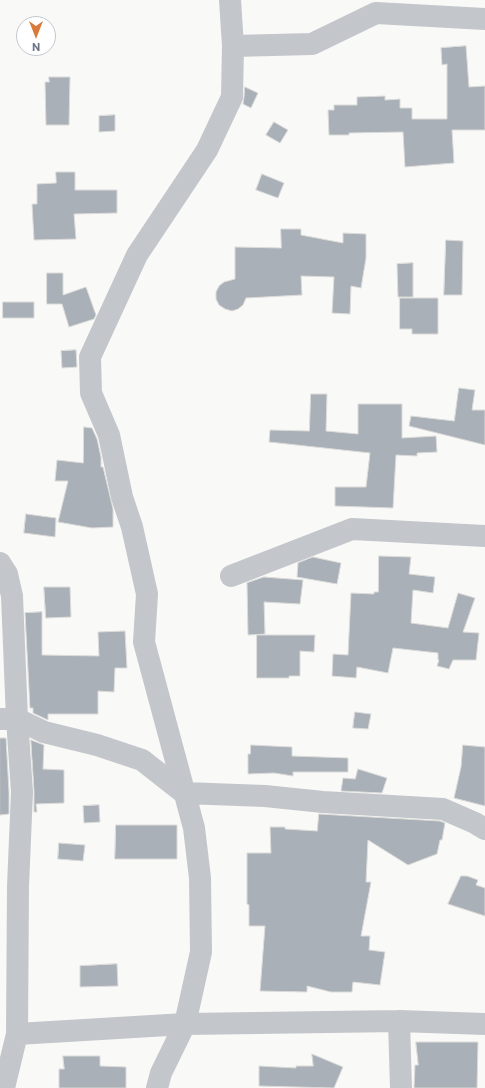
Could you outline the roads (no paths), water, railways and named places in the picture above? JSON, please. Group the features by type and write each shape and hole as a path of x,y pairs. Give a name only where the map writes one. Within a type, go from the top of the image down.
{"street":[{"path":"157,1088 161,1073 185,1024 201,952 200,878 194,828 144,642 148,594 132,527 122,497 109,435 91,393 90,358 137,255 207,150 232,97 233,46 230,0"},
{"path":"233,46 312,44 376,13 485,19"},
{"path":"230,576 352,529 485,536"},
{"path":"0,563 7,574 12,596 8,719 22,792 18,886 16,1034 4,1088"},
{"path":"8,719 44,732 97,745 142,760 184,793 265,796 323,802 444,809 485,829"},
{"path":"16,1034 185,1024 399,1022 485,1024"},
{"path":"399,1022 401,1088"}]}
